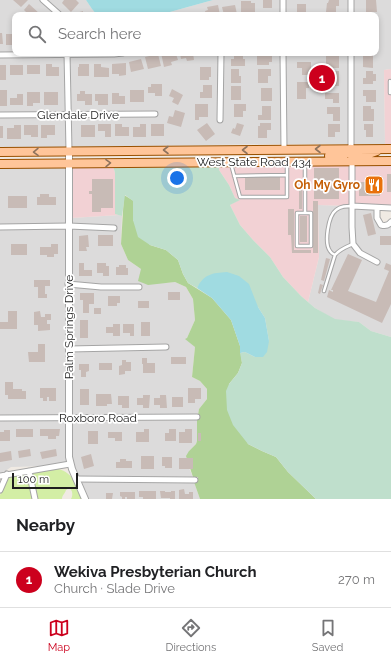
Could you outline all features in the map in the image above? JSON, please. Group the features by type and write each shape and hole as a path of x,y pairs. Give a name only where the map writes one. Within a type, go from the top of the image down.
{"main road":[{"path":"306,162 317,157 343,156 351,149"},
{"path":"0,152 388,149"},
{"path":"352,161 352,158 355,156 366,155 388,149"},
{"name":"West State Road 434","path":"0,164 391,161"}],"street":[{"path":"43,0 57,12"},
{"path":"283,0 283,12"},
{"path":"351,0 351,12"},
{"path":"0,55 12,55"},
{"path":"67,56 69,151"},
{"path":"220,56 220,120"},
{"path":"283,56 284,150"},
{"path":"351,56 351,149"},
{"name":"Glendale Drive","path":"0,115 155,114"},
{"name":"Palm Springs Drive","path":"69,151 69,457 70,464 85,499"},
{"path":"352,161 353,244 360,253 378,262"},
{"path":"352,206 391,208"},
{"path":"377,208 377,218 381,225 387,225 391,222"},
{"path":"0,227 69,226 114,228"},
{"path":"68,284 101,287 139,287"},
{"path":"69,349 166,347"},
{"name":"Roxboro Road","path":"0,418 197,417"},
{"path":"0,476 70,464"},
{"path":"29,471 36,499"},
{"path":"0,490 7,474"},
{"path":"76,479 196,480"}],"lane":[{"path":"390,82 391,93"},
{"path":"231,162 240,197 287,197 286,162"},
{"path":"305,213 306,162"},
{"path":"234,176 287,175"},
{"path":"335,255 330,252 328,247 328,226 331,217 336,210 344,206 352,206"},
{"path":"297,213 305,213 310,213 311,246 297,246 297,213"},
{"path":"324,291 335,255 338,251 353,244"}],"shaded area":[{"path":"0,0 40,0 53,12 12,12 12,53 0,53"},
{"path":"47,0 86,0 94,12 60,12"},
{"path":"213,0 281,0 281,12 170,12"},
{"path":"285,0 348,0 348,12 285,12"},
{"path":"353,0 391,0 391,69 384,70 385,144 353,144 353,56 379,56 379,12 353,12"},
{"path":"218,56 218,122 222,123 223,56 281,56 281,144 71,147 70,118 158,116 157,112 70,112 70,57"},
{"path":"285,56 349,56 349,144 286,144"},
{"path":"65,57 66,112 0,113 0,58"},
{"path":"391,69 391,144 385,144 384,70"},
{"path":"0,118 66,118 67,147 0,147"},
{"path":"349,164 350,206 318,205 319,257 308,302 283,277 270,257 240,225 230,205 239,200 235,198 229,185 219,170 219,165"},
{"path":"354,164 391,164 391,205 354,203"},
{"path":"113,165 115,173 115,214 119,215 71,218 72,166"},
{"path":"67,166 67,224 0,224 0,167"},
{"path":"318,205 350,206 350,227 355,242 354,209 375,210 375,218 379,227 384,228 391,226 391,337 371,331 359,322 335,320 308,302 319,257","holes":["355,243 361,251 380,261 378,266 359,255"]},
{"path":"122,216 121,244 128,260 164,283 175,282 186,287 193,299 195,320 187,338 195,347 192,377 200,381 207,389 207,399 199,409 198,415 71,416 71,351 168,350 168,345 71,346 71,287 141,290 141,285 71,282 71,229 116,231 116,226 71,224 71,218"},
{"path":"0,229 67,229 67,416 0,415"},
{"path":"0,420 67,421 68,462 46,466 11,467 0,473"},
{"path":"197,420 197,441 189,451 189,468 193,477 77,476 72,457 71,421"},
{"path":"80,482 194,482 200,499 88,499"}],"green space":[{"path":"113,165 219,165 219,170 229,185 235,198 240,200 230,205 240,225 270,257 283,277 301,296 315,308 335,319 359,322 371,331 391,337 391,499 316,499 288,472 276,457 248,444 233,425 227,410 226,391 229,384 238,373 242,363 240,353 245,352 255,357 269,341 265,318 258,307 199,285 197,288 188,283 178,260 166,250 150,245 138,237 133,220 133,201 125,195 122,216 115,214 115,173"},
{"path":"124,195 134,201 133,220 150,245 166,250 178,260 188,283 212,298 231,320 240,346 242,363 238,373 229,384 248,444 276,457 288,472 316,499 200,499 194,482 198,482 198,477 193,477 186,456 196,444 199,409 207,399 207,389 200,381 192,377 195,347 185,339 187,338 195,320 193,299 186,287 175,282 148,285 138,281 141,269 128,260 121,244"},
{"path":"58,469 68,473 74,480 83,499 71,499 72,493 69,488 62,496 62,499 38,499 32,473"},
{"path":"27,474 33,499 0,499 0,495 9,477"}],"water":[{"path":"86,0 213,0 170,12 94,12"},
{"path":"227,272 239,276 249,284 258,307 265,318 269,341 267,352 263,357 255,357 245,352 240,353 240,346 231,320 212,298 197,288 209,275"}],"building":[{"path":"13,0 28,0 21,7"},
{"path":"64,0 76,0 79,3 71,12 62,3"},
{"path":"263,0 272,0 272,8 263,8"},
{"path":"329,0 339,0 339,6 336,6 336,12 326,12"},
{"path":"366,0 376,0 377,12 366,12"},
{"path":"241,1 251,1 251,3 255,3 255,12 241,12"},
{"path":"29,4 38,12 26,12 24,10"},
{"path":"297,4 306,4 306,12 297,12"},
{"path":"218,5 219,12 205,12 208,10 207,7"},
{"path":"235,5 237,12 223,12 222,7"},
{"path":"0,33 2,33 3,44 0,44"},
{"path":"6,34 12,34 12,45 6,45"},
{"path":"158,56 161,66 148,69 145,57"},
{"path":"162,56 177,56 178,60 171,62 172,65 164,67"},
{"path":"180,56 193,56 194,60 187,61 186,58 181,59"},
{"path":"234,56 243,56 243,59 245,59 245,66 231,66 231,59 234,59"},
{"path":"257,56 272,56 272,62 269,62 269,65 257,65"},
{"path":"326,56 339,56 339,68 329,68 329,64 326,64"},
{"path":"363,56 373,56 373,68 363,67"},
{"path":"141,59 144,69 131,72 129,62"},
{"path":"297,62 311,62 311,75 302,75 302,68 297,68"},
{"path":"126,63 126,75 119,76 119,74 112,74 112,64"},
{"path":"46,64 52,64 52,67 59,67 59,76 46,76"},
{"path":"79,64 89,64 89,76 78,76"},
{"path":"94,64 101,64 101,67 109,68 109,77 94,77"},
{"path":"0,65 6,65 6,80 0,80"},
{"path":"10,65 23,65 23,75 10,75"},
{"path":"27,65 40,65 40,74 27,74"},
{"path":"200,67 211,67 211,77 209,77 209,80 200,80"},
{"path":"231,69 239,69 241,83 231,83"},
{"path":"258,69 271,69 271,76 268,76 268,83 258,83"},
{"path":"326,71 339,71 339,86 333,86 333,82 330,82 330,79 326,79"},
{"path":"366,71 373,71 373,74 376,74 376,81 373,81 373,84 363,84 363,78 366,78"},
{"path":"297,82 309,82 309,88 306,88 306,99 297,99"},
{"path":"151,84 162,84 162,96 155,96 155,93 148,93 148,87 151,87"},
{"path":"203,85 212,85 212,98 200,98 200,92 203,92"},
{"path":"231,86 241,86 241,100 231,100"},
{"path":"261,88 272,88 272,101 261,101"},
{"path":"172,89 183,95 178,105 172,102 174,98 169,96"},
{"path":"0,90 7,90 7,106 0,106"},
{"path":"130,90 144,90 144,102 130,102"},
{"path":"363,90 376,90 376,102 366,102 366,96 363,96"},
{"path":"80,91 85,91 85,94 92,94 92,105 85,105 85,101 77,101 77,94 80,94"},
{"path":"27,92 40,92 40,103 33,103 33,106 27,106"},
{"path":"44,92 58,92 58,105 44,105"},
{"path":"112,93 119,93 119,96 125,96 125,104 112,104"},
{"path":"325,93 339,93 339,103 333,103 333,99 325,99"},
{"path":"17,94 23,94 23,105 10,105 10,98 17,98"},
{"path":"95,94 108,94 108,105 98,105 98,101 95,101"},
{"path":"195,104 208,104 208,117 199,117 199,120 195,120"},
{"path":"234,104 246,104 246,111 243,111 243,117 234,117"},
{"path":"262,106 271,106 271,120 258,120 258,115 262,115"},
{"path":"363,106 371,106 371,109 374,109 374,121 363,121"},
{"path":"327,107 340,107 340,121 333,121 333,114 327,114"},
{"path":"175,110 185,113 181,127 167,123 169,116 173,117"},
{"path":"207,123 215,134 206,141 197,130"},
{"path":"237,123 244,125 240,136 231,133 233,128 235,129"},
{"path":"260,123 271,123 271,130 267,130 267,138 258,138 258,126 260,126"},
{"path":"98,124 111,124 111,137 105,137 105,131 98,131"},
{"path":"115,124 122,124 122,127 129,127 129,136 115,136"},
{"path":"140,124 146,124 146,137 133,137 133,127 140,127"},
{"path":"151,124 164,124 164,136 151,136"},
{"path":"328,124 340,124 340,132 335,132 335,137 328,137"},
{"path":"364,124 373,124 373,137 366,137"},
{"path":"14,125 21,125 21,139 7,139 7,128 14,128"},
{"path":"24,125 38,125 38,137 24,135"},
{"path":"41,125 55,125 55,135 47,135 47,138 41,138"},
{"path":"81,125 95,125 95,137 81,137"},
{"path":"0,126 3,126 3,138 0,138"},
{"path":"314,168 339,168 339,199 314,199"},
{"path":"387,174 391,174 391,192 387,192"},
{"path":"245,177 280,177 280,190 245,190"},
{"path":"92,179 113,179 113,208 101,208 101,212 92,212 92,194 89,194 89,191 92,191"},
{"path":"299,180 302,180 302,209 299,209"},
{"path":"359,182 380,182 380,196 359,196"},
{"path":"40,194 49,194 49,197 56,197 56,205 37,205 37,197 40,197"},
{"path":"8,196 27,196 27,208 8,208"},
{"path":"313,201 318,201 318,253 313,253"},
{"path":"288,209 294,209 294,250 311,250 311,253 292,253 291,235 288,235"},
{"path":"371,213 376,234 368,236 363,215"},
{"path":"300,216 307,216 307,242 300,242"},
{"path":"88,235 89,247 86,247 87,251 79,251 79,236"},
{"path":"98,235 113,235 113,246 98,246"},
{"path":"380,236 391,236 391,245 380,245"},
{"path":"11,244 27,244 27,255 11,255"},
{"path":"51,244 58,244 58,254 54,254 54,257 40,255 40,247 51,247"},
{"path":"348,254 362,260 348,291 376,302 389,271 384,269 386,263 391,265 391,304 382,323 327,297 329,290 333,292 333,290 331,290"},
{"path":"326,258 330,259 324,281 321,280"},
{"path":"79,263 84,263 84,270 92,270 92,276 79,276"},
{"path":"97,263 106,263 106,266 109,266 109,276 103,276 103,273 97,273"},
{"path":"119,265 126,265 126,268 128,268 128,275 116,275 116,267 119,267"},
{"path":"34,280 50,280 50,286 45,286 45,294 47,294 47,298 38,298 38,287 34,287"},
{"path":"320,284 323,285 320,294 318,293"},
{"path":"168,292 180,292 180,300 168,300"},
{"path":"80,293 94,293 94,304 89,304 89,313 83,313 83,300 80,300"},
{"path":"108,296 120,296 120,303 117,303 117,306 108,306"},
{"path":"138,301 149,301 149,308 138,308"},
{"path":"94,308 101,308 101,314 94,314"},
{"path":"8,311 17,311 17,329 0,329 0,322 8,322"},
{"path":"40,311 41,317 45,317 45,314 51,314 51,320 47,320 47,324 50,324 50,330 38,331 38,325 34,325 34,312"},
{"path":"80,320 88,320 88,338 80,338"},
{"path":"141,322 150,322 150,336 141,336"},
{"path":"113,324 120,324 120,336 113,336 113,333 106,333 106,327 113,327"},
{"path":"123,324 134,324 134,336 130,336 130,333 123,333"},
{"path":"38,344 45,344 45,362 29,362 28,352 38,352"},
{"path":"171,357 186,357 186,364 171,364"},
{"path":"142,358 147,358 147,363 155,363 155,373 143,373"},
{"path":"122,360 131,362 131,371 125,371 125,374 119,375 119,366 122,365"},
{"path":"99,363 112,363 112,370 99,370"},
{"path":"79,364 89,364 89,371 86,372 86,377 81,377"},
{"path":"5,382 13,382 13,389 22,389 22,391 26,391 26,399 8,399 8,395 5,395"},
{"path":"40,388 56,388 56,401 49,401 49,397 47,397 47,401 43,401 43,398 40,398"},
{"path":"188,388 201,388 201,399 195,399 195,403 188,403"},
{"path":"80,389 89,389 89,405 80,405"},
{"path":"96,394 111,394 112,404 107,404 107,406 96,406"},
{"path":"143,395 150,395 149,408 143,408 143,405 137,405 137,398 143,398"},
{"path":"160,395 166,395 167,408 160,408 160,405 154,405 154,398 160,398"},
{"path":"118,396 129,396 129,408 122,408 122,405 118,405"},
{"path":"172,397 183,397 183,407 172,407"},
{"path":"16,429 33,429 33,437 16,437"},
{"path":"40,429 60,429 59,436 56,436 56,439 48,439 48,436 40,436"},
{"path":"144,429 149,429 149,442 136,442 136,432 144,432"},
{"path":"169,429 176,429 176,441 165,441 165,433 169,433"},
{"path":"185,429 192,429 192,443 179,443 179,432 185,432"},
{"path":"4,430 10,430 10,441 0,441 0,432 4,432"},
{"path":"88,431 98,431 98,444 88,444"},
{"path":"108,432 122,432 122,441 115,441 115,438 108,438"},
{"path":"198,433 201,433 201,441 198,441"},
{"path":"30,449 31,456 19,458 18,451"},
{"path":"56,449 57,456 42,459 40,452"},
{"path":"11,451 12,460 0,462 0,453"},
{"path":"91,454 94,466 84,469 81,457"},
{"path":"141,456 154,456 154,469 141,469"},
{"path":"162,457 172,457 172,468 165,468 165,466 162,466"},
{"path":"179,458 193,458 193,469 179,469"},
{"path":"120,459 132,461 132,468 116,468 116,462 120,462"},
{"path":"184,489 185,494 193,492 193,499 179,499 179,490"},
{"path":"139,491 156,491 156,499 143,499 143,497 139,497"},
{"path":"160,491 175,491 175,499 161,498"},
{"path":"120,492 135,492 135,499 127,499 127,497 125,497 125,499 122,499"},
{"path":"106,493 113,493 112,499 106,499"}],"place":[{"name":"Wekiva Presbyterian Church","path":"322,78"},
{"name":"Oh My Gyro","path":"374,185"}]}
